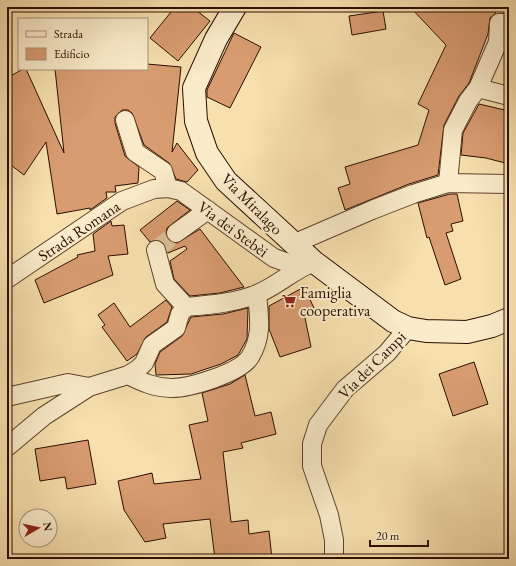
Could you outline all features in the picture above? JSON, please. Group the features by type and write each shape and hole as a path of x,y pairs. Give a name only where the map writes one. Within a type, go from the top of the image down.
{"street":[{"name":"Via Miralago","path":"235,7 216,39 194,88 196,121 207,153 226,181 293,244 307,265 408,328"},
{"path":"448,183 453,130 468,101 478,88 498,42 499,23 509,23"},
{"path":"478,88 509,96"},
{"path":"125,120 135,152 163,171 160,188"},
{"path":"293,244 386,204 448,183 509,184"},
{"name":"Via dei Stebèi","path":"160,188 181,191 274,258 307,265"},
{"name":"Strada Romana","path":"7,279 48,253 122,201 160,188"},
{"path":"176,233 208,210"},
{"path":"156,250 165,284 186,308"},
{"path":"7,265 20,264 48,253"},
{"path":"7,447 44,416 89,387 128,375 138,369 144,363 152,345 176,328 180,314 186,308 211,305 257,294 307,265"},
{"path":"128,375 149,385 172,388 196,383 232,371 242,366 250,358 260,331 257,294"},
{"path":"408,328 444,332 467,332 492,326 509,319"},
{"name":"Via dei Campi","path":"334,559 334,540 330,515 312,466 312,444 318,425 345,389 387,353 408,328"},
{"path":"7,397 68,383 89,387"}],"building":[{"path":"175,7 192,7 210,21 178,61 150,38"},
{"path":"410,7 497,7 495,14 490,18 488,34 469,83 459,96 444,125 438,175 409,184 345,210 338,188 350,184 345,167 418,145 429,110 418,104 446,45"},
{"path":"383,11 386,29 352,35 349,16"},
{"path":"234,33 261,47 230,108 207,97 207,90"},
{"path":"148,64 181,67 172,152 177,143 198,170 187,182 176,179 169,163 144,145 132,113 128,110 122,110 115,117 115,123 125,156 139,167 138,183 115,186 116,192 106,192 107,198 90,210 90,208 57,214 46,142 24,175 7,162 7,78 21,70 26,70 64,153 55,70 148,70"},
{"path":"479,104 509,111 509,164 486,158 461,155 463,133"},
{"path":"450,194 457,194 463,221 451,224 453,231 446,233 461,279 445,285 429,237 427,238 418,203"},
{"path":"177,201 190,210 167,228 166,234 168,239 177,243 200,229 244,287 220,293 190,296 174,279 170,261 187,249 185,246 168,253 163,242 158,240 150,242 140,230"},
{"path":"111,221 112,226 124,225 128,254 108,256 113,275 44,303 35,280 78,257 77,255 95,251 93,234"},
{"path":"304,287 314,308 304,313 311,347 280,357 269,329 269,306"},
{"path":"166,300 172,307 167,322 146,337 137,354 127,361 102,327 105,325 98,315 114,303 130,327"},
{"path":"248,308 247,339 238,355 221,364 191,374 156,375 155,364 160,352 182,336 191,317 223,314"},
{"path":"474,362 488,404 453,416 439,374"},
{"path":"245,375 255,416 271,412 276,434 241,443 243,448 223,452 231,522 248,520 249,534 269,531 272,559 215,559 210,519 163,524 166,538 145,542 124,510 118,481 152,473 154,484 201,479 189,425 208,421 202,393 230,384"},
{"path":"88,440 96,484 67,489 65,477 40,481 35,449"}],"tunnel":[{"path":"156,250 176,233"}],"place":[{"name":"Famiglia cooperativa","path":"289,301"}]}
